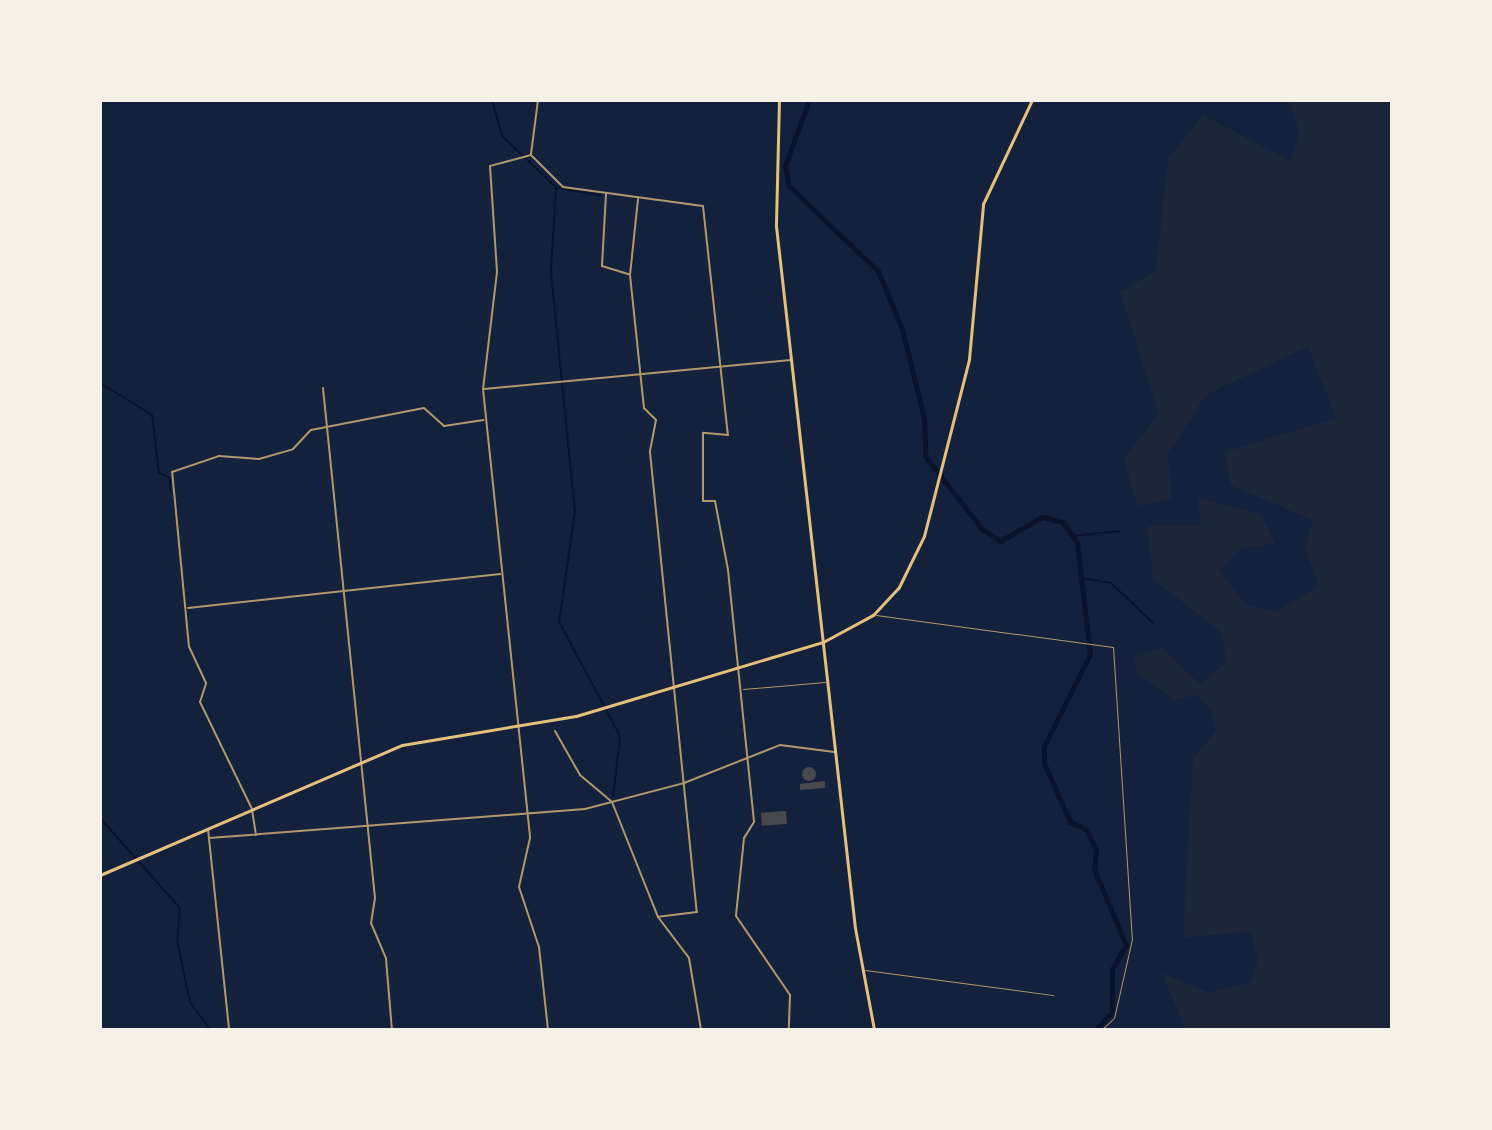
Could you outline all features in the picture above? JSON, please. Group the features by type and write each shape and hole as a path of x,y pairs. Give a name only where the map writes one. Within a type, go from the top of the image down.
{"main road":[{"path":"779,100 776,226 862,969 874,1030"},
{"path":"100,875 362,761 430,738 518,727 674,687 823,642 873,615 908,572 938,486 969,359 983,204 1032,100"}],"street":[{"path":"531,155 538,100"},
{"path":"531,155 563,187 703,206 728,435 703,433 699,461 703,501 715,501 739,668 754,822 744,838 736,916 790,995 789,1030"},
{"path":"531,155 490,166 497,272 483,389 530,838 519,887 539,947 548,1030"},
{"path":"606,192 602,266 630,275"},
{"path":"638,197 630,275 644,408 656,420 650,452 697,912 658,917"},
{"path":"483,389 721,364 791,360"},
{"path":"323,388 368,826 371,923 386,959 392,1030"},
{"path":"256,835 252,809 200,702 206,683 189,647 172,472 219,456 259,459 327,428 424,408 444,426 485,420"},
{"path":"186,608 501,574"},
{"path":"555,731 580,775 612,802 658,917 689,958 701,1030"},
{"path":"209,838 612,802 684,783 747,754 780,745 836,752"},
{"path":"208,828 229,1030"}],"lane":[{"path":"873,615 1113,647 1132,939 1120,1000 1101,1030"},
{"path":"740,689 828,682"},
{"path":"862,969 1053,995"}],"shaded area":[{"path":"1289,100 1392,100 1392,1030 1186,1030 1162,973 1210,993 1251,982 1258,959 1251,931 1183,938 1193,758 1216,731 1211,710 1196,695 1175,700 1137,673 1134,657 1162,648 1201,685 1226,662 1222,633 1153,579 1147,526 1201,526 1198,498 1262,515 1275,544 1241,548 1219,570 1245,604 1276,612 1319,586 1305,548 1313,520 1230,485 1225,452 1336,418 1308,346 1206,395 1168,453 1172,498 1137,506 1124,458 1159,414 1120,292 1156,271 1168,159 1203,115 1290,161 1300,135"}],"building":[{"path":"809,767 816,774 809,781 802,774"},
{"path":"825,781 825,788 800,790 800,784"},
{"path":"786,811 787,824 762,826 761,813"}],"waterway":[{"path":"492,100 502,136 556,187 551,272 575,512 559,622 620,736 613,797"},
{"path":"809,100 785,166 789,186 878,271 902,329 924,418 925,456 982,529 1000,541 1042,517 1063,522 1077,543 1090,654 1044,746 1044,763 1070,822 1086,829 1096,850 1094,869 1126,945 1112,969 1112,1012 1095,1030"},
{"path":"557,188 599,195"},
{"path":"100,383 152,415 159,473 170,478 170,491"},
{"path":"1072,536 1120,531"},
{"path":"1081,578 1111,583 1153,623"},
{"path":"100,818 180,908 177,940 190,1002 210,1030"}]}
